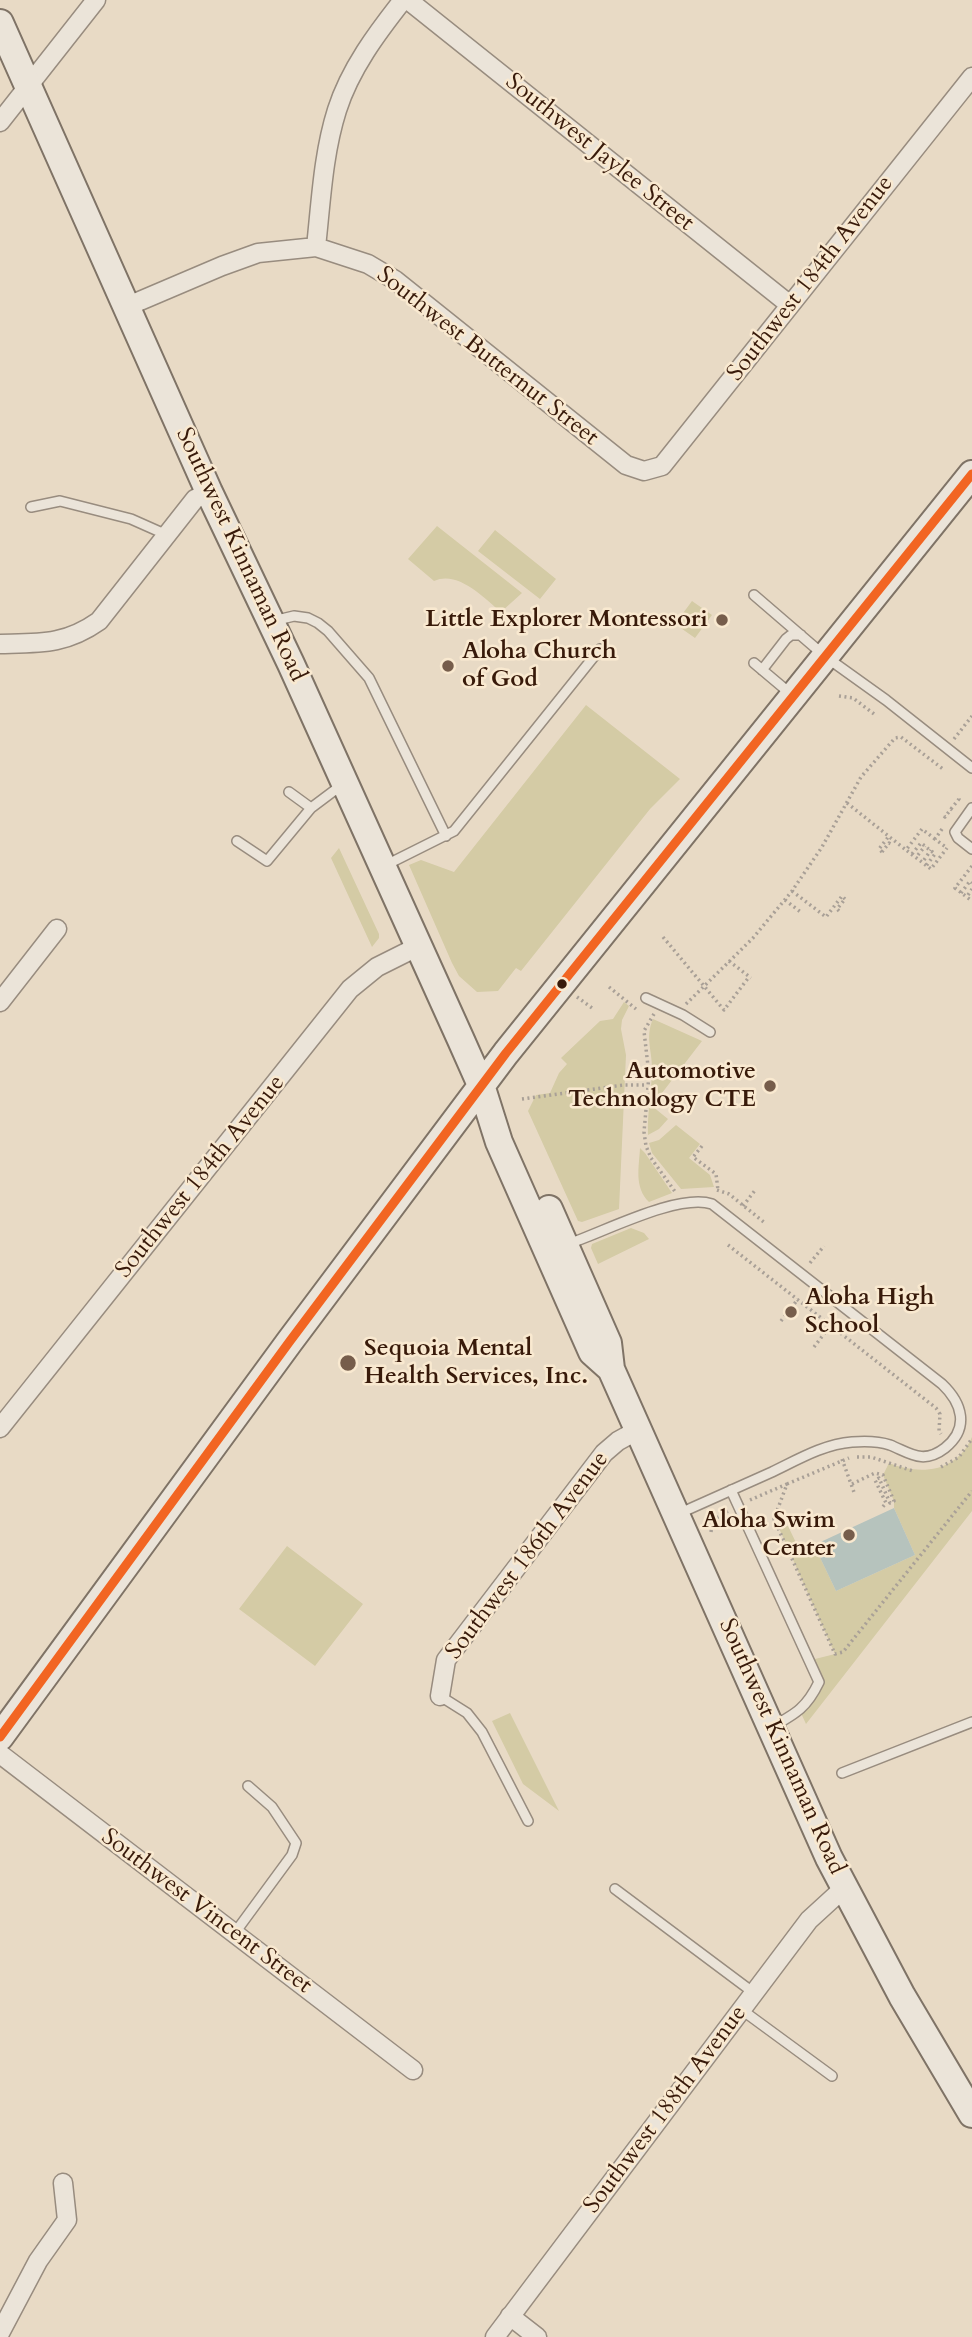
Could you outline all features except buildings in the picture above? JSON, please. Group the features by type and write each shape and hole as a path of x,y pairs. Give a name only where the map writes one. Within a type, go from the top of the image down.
{"main road":[{"name":"Southwest Kinnaman Road","path":"0,23 209,492 419,946 481,1086 499,1142 592,1352 611,1369"},
{"path":"0,1737 481,1086 972,474"},
{"name":"Southwest Kinnaman Road","path":"481,1086 510,1123 608,1343 611,1369 844,1888 902,1996 972,2115"}],"street":[{"path":"0,122 96,0"},
{"path":"316,247 328,145 337,108 361,58 406,0"},
{"name":"Southwest Jaylee Street","path":"406,0 790,305"},
{"name":"Southwest 184th Avenue","path":"644,471 662,466 972,76"},
{"name":"Southwest Butternut Street","path":"128,306 258,253 316,247 368,264 394,280 626,466 644,471"},
{"path":"0,644 66,640 99,621 195,499 209,492"},
{"path":"0,1002 57,929"},
{"name":"Southwest 184th Avenue","path":"0,1429 350,989 377,967 419,946"},
{"name":"Southwest 186th Avenue","path":"440,1696 446,1660 604,1453 638,1430"},
{"name":"Southwest Vincent Street","path":"0,1754 413,2070"},
{"name":"Southwest 188th Avenue","path":"495,2337 809,1920 844,1888"},
{"path":"0,2333 38,2261 67,2220 63,2183"},
{"path":"510,2316 537,2337"}],"lane":[{"path":"31,507 60,501 131,519 167,535"},
{"path":"754,595 826,657 972,768"},
{"path":"271,622 295,616 318,623 369,678 446,836"},
{"path":"794,696 758,666 791,635 801,635"},
{"path":"383,867 446,836 460,824 600,649"},
{"path":"237,841 267,861 311,808 344,783"},
{"path":"289,792 311,808"},
{"path":"972,808 955,831 958,838 972,849"},
{"path":"646,998 678,1012 710,1032"},
{"path":"565,1245 667,1208 690,1202 712,1204 947,1389 959,1404 961,1413 956,1435 943,1450 929,1456 908,1455 889,1445 873,1442 837,1444 677,1515"},
{"path":"731,1490 819,1682 811,1699 800,1711 770,1728"},
{"path":"440,1696 467,1713 482,1732 528,1821"},
{"path":"842,1773 972,1722"},
{"path":"234,1934 292,1855 296,1843 272,1807 248,1786"},
{"path":"615,1889 754,1993"},
{"path":"742,2010 832,2076"}],"path":[{"path":"839,695 853,698 874,714"},
{"path":"678,1012 785,900 817,856 868,766 898,737 943,769"},
{"path":"951,809 958,797"},
{"path":"847,803 930,869 947,848"},
{"path":"906,850 922,829 935,839"},
{"path":"889,836 878,849 882,852 891,844"},
{"path":"912,854 921,843 931,850 935,854 926,866"},
{"path":"918,855 925,846"},
{"path":"924,860 931,850"},
{"path":"972,866 955,888 972,901"},
{"path":"961,893 970,881 972,883"},
{"path":"968,895 972,889"},
{"path":"792,891 826,917 842,896 845,899 837,909 839,911"},
{"path":"785,900 802,914"},
{"path":"663,937 724,1010 750,978 729,961"},
{"path":"609,987 637,1010"},
{"path":"662,1004 644,1031 649,1075 644,1132 646,1146 677,1195"},
{"path":"522,1099 623,1085 647,1086"},
{"path":"702,1146 693,1157 716,1174 718,1190 729,1194 765,1223"},
{"path":"743,1206 756,1189"},
{"path":"728,1245 936,1408 940,1414 939,1431 951,1441"},
{"path":"812,1260 824,1246"},
{"path":"781,1321 800,1289"},
{"path":"814,1347 831,1325"},
{"path":"935,1470 959,1457 972,1437"},
{"path":"711,1532 713,1520 718,1516 842,1459 871,1458 902,1468 924,1471"},
{"path":"842,1459 855,1495"},
{"path":"852,1484 875,1473 883,1475 894,1501 890,1503 879,1478 875,1479 886,1503 881,1509"},
{"path":"787,1484 774,1518 835,1654 848,1647 972,1491"}],"shaded area":[{"path":"437,526 522,593 501,612 461,582 452,579 434,581 408,559"},
{"path":"495,530 556,579 540,599 478,551"},
{"path":"692,601 712,615 695,638 675,624"},
{"path":"586,705 680,779 650,809 521,971 516,968 498,991 477,992 459,976 452,963 409,865 421,860 454,872"},
{"path":"339,848 379,934 372,947 331,858"},
{"path":"624,1002 629,1006 621,1029 626,1055 619,1209 582,1222 578,1221 528,1111 536,1095 550,1093 559,1073 567,1064 561,1058 600,1021 613,1019"},
{"path":"653,1019 702,1041 652,1106 668,1119 659,1129 648,1135 652,1068 649,1038"},
{"path":"676,1125 700,1144 689,1158 710,1175 714,1187 681,1189 652,1153 649,1143 659,1140"},
{"path":"640,1148 672,1193 649,1202 644,1196 638,1177"},
{"path":"631,1228 644,1233 649,1239 598,1264 591,1248 592,1244"},
{"path":"972,1437 972,1511 806,1724 800,1711 819,1682 811,1660 835,1654 778,1526 788,1526 800,1551 814,1545 836,1591 915,1555 883,1475 889,1463 925,1470 948,1464 965,1449"},
{"name":"Aloha Swim Center","path":"894,1508 915,1555 836,1591 814,1545"},
{"path":"287,1546 363,1604 315,1666 239,1609"},
{"path":"510,1713 559,1811 523,1784 492,1721"}],"transit line":[{"path":"0,1737 290,1341 506,1053 972,474"}],"place":[{"name":"Little Explorer Montessori","path":"722,620"},
{"name":"Aloha Church of God","path":"448,666"},
{"name":"Automotive Technology CTE","path":"770,1086"},
{"name":"Aloha High School","path":"791,1312"},
{"name":"Sequoia Mental Health Services, Inc.","path":"348,1363"},
{"name":"Aloha Swim Center","path":"849,1535"}]}
